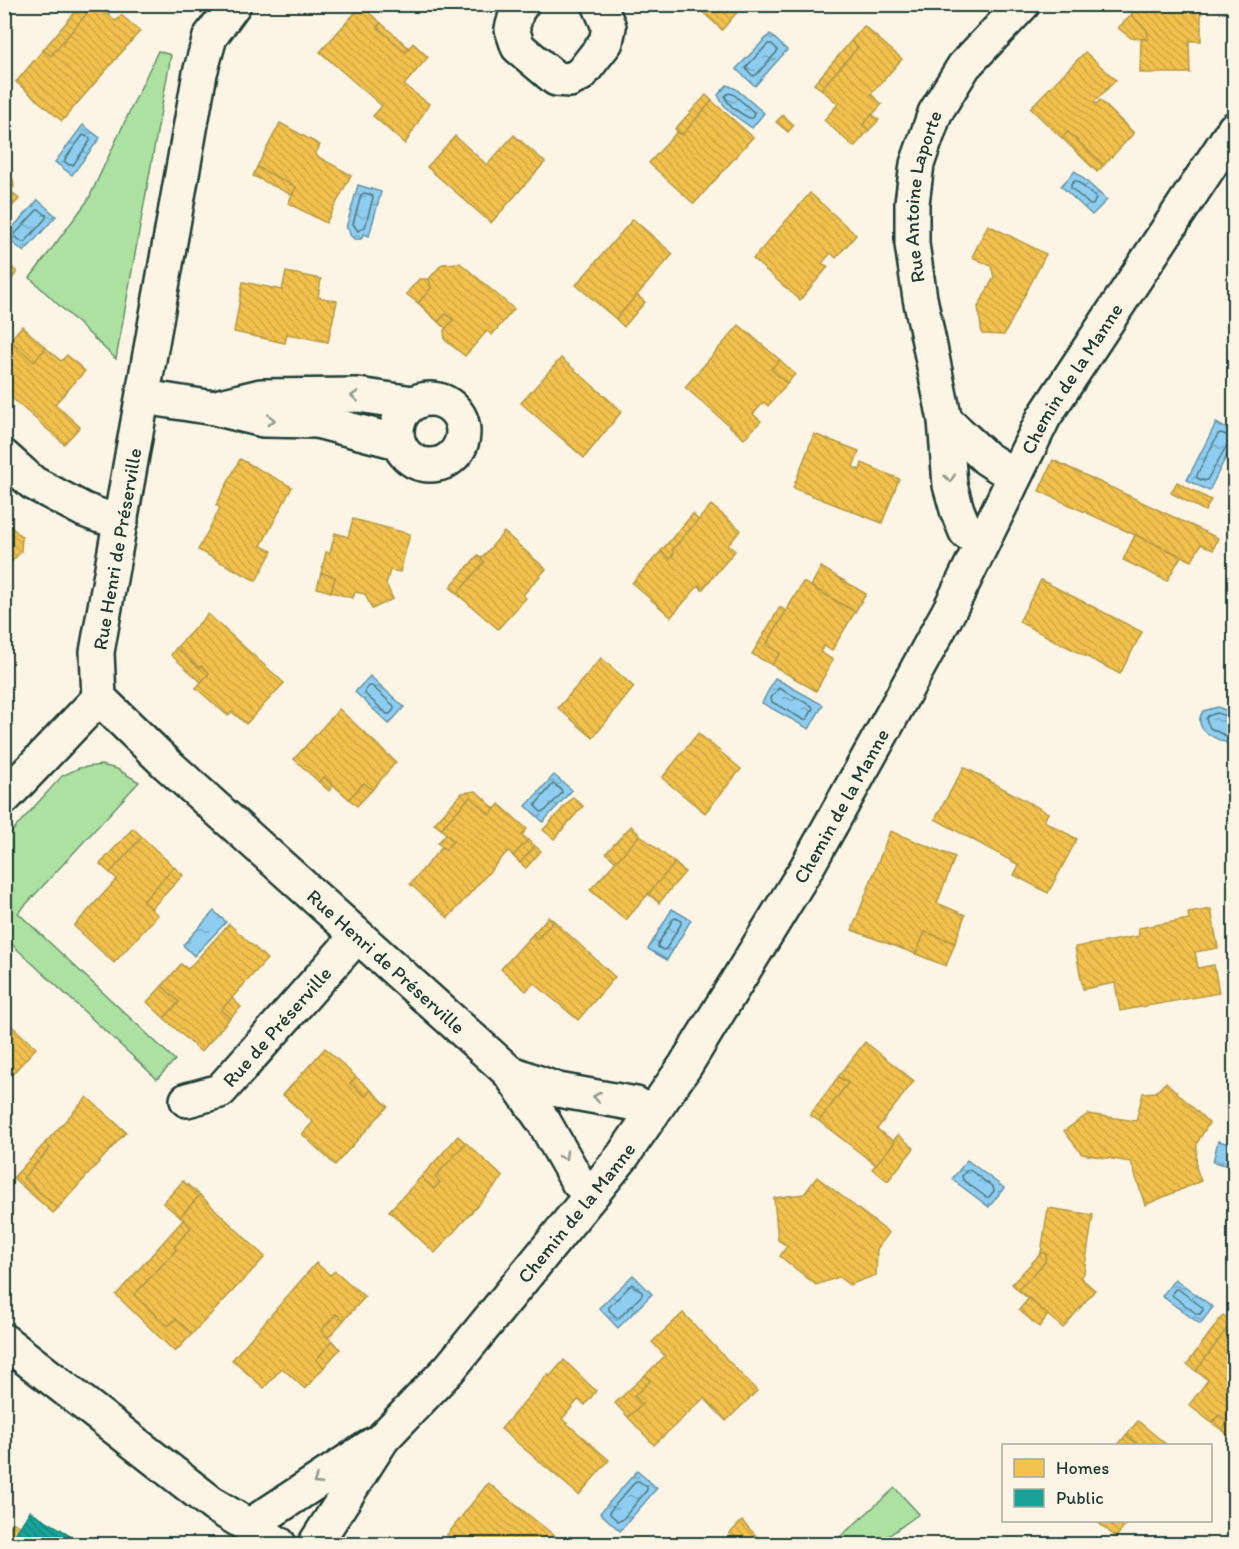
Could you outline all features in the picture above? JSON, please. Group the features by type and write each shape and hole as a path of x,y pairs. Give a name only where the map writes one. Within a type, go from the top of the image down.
{"street":[{"name":"Rue Henri de Préserville","path":"234,4 210,37 200,73 97,652 99,698 167,764 509,1072 544,1122 578,1182 592,1194"},
{"path":"522,4 517,11 512,29 518,47 556,79 570,80 581,74 606,42 609,27 599,4"},
{"name":"Rue Antoine Laporte","path":"982,543 966,532 950,485 945,420 920,298 912,244 912,203 916,164 935,113 964,66 1023,4"},
{"name":"Chemin de la Manne","path":"315,1545 384,1438 450,1368 622,1157 685,1066 806,869 950,609 1044,417 1234,129"},
{"path":"214,408 261,396 358,396 413,403"},
{"path":"144,397 214,408 263,420 317,422 398,442"},
{"path":"423,399 433,399 452,406 462,424 463,435 456,454 438,465 418,464 409,459 398,442 397,424 406,409 423,399"},
{"path":"945,420 986,458 1014,476"},
{"path":"4,457 33,483 84,510 122,521"},
{"path":"4,798 99,698"},
{"name":"Rue de Préserville","path":"187,1100 220,1091 357,936"},
{"name":"Rue Henri de Préserville","path":"509,1072 558,1090 636,1104 652,1114"},
{"path":"4,1341 214,1505 279,1545"},
{"name":"Chemin de la Manne","path":"249,1526 384,1438"}],"green space":[{"path":"158,51 171,55 116,359 30,278 88,200"},
{"path":"101,765 117,769 139,782 18,913 175,1060 157,1079 5,938 5,839 62,776 79,768"},
{"path":"895,1488 919,1514 877,1544 832,1544"}],"water":[{"path":"770,34 787,50 755,86 736,69"},
{"path":"727,85 736,89 764,113 752,128 732,114 721,101 718,95"},
{"path":"83,125 100,138 72,175 55,162"},
{"path":"1075,171 1107,200 1092,215 1061,186"},
{"path":"358,185 381,192 369,236 364,234 361,239 354,239 346,228"},
{"path":"38,200 56,216 24,252 5,236"},
{"path":"1216,423 1234,433 1234,441 1209,491 1187,480"},
{"path":"370,676 404,707 389,724 355,692"},
{"path":"775,678 823,705 809,729 762,703"},
{"path":"1218,707 1234,714 1234,746 1208,734 1200,724 1203,711"},
{"path":"554,775 572,790 543,822 526,806"},
{"path":"672,909 691,920 667,960 648,949"},
{"path":"214,911 226,922 194,956 183,945"},
{"path":"1218,1141 1234,1145 1234,1167 1213,1162"},
{"path":"967,1160 1004,1188 989,1207 952,1179"},
{"path":"633,1275 652,1294 618,1328 599,1308"},
{"path":"1175,1279 1213,1307 1200,1324 1162,1296"},
{"path":"637,1471 657,1488 620,1531 600,1513"}],"building: Homes":[{"path":"82,4 95,4 51,56 43,50"},
{"path":"95,4 116,21 121,15 140,31 62,121 16,82 43,50 51,56"},
{"path":"694,4 744,4 722,30"},
{"path":"1141,4 1196,4 1201,9 1201,41 1189,41 1190,73 1140,73 1141,39 1148,39 1147,30 1131,15"},
{"path":"361,6 381,23 377,27 406,52 413,43 428,57 404,85 429,104 405,144 373,116 382,106 320,52"},
{"path":"1131,15 1147,30 1148,39 1131,38 1118,28"},
{"path":"381,23 409,48 406,52 377,27"},
{"path":"864,26 902,59 871,94 882,104 863,125 869,130 854,147 824,120 838,104 821,89 858,47 851,41"},
{"path":"851,41 858,47 821,89 814,84"},
{"path":"1085,52 1116,80 1094,102 1096,104 1100,100 1134,133 1104,165 1068,132 1062,138 1030,108"},
{"path":"706,95 712,101 682,135 675,129"},
{"path":"712,101 753,137 694,204 649,163 677,132 682,135"},
{"path":"872,114 879,120 869,130 863,125"},
{"path":"783,115 794,125 788,132 776,122"},
{"path":"280,123 320,145 315,155 351,175 326,223 288,203 296,187 257,167"},
{"path":"1068,132 1104,165 1097,172 1062,138"},
{"path":"514,135 545,162 491,223 427,167 455,136 487,165"},
{"path":"257,167 296,187 292,195 253,176"},
{"path":"4,172 13,180 14,187 10,190 19,199 4,215"},
{"path":"810,193 856,235 836,258 831,253 822,263 828,267 800,300 753,259"},
{"path":"633,219 673,254 616,319 576,285"},
{"path":"988,225 1046,254 1004,335 982,334 978,307 994,277 991,266 972,257"},
{"path":"4,261 17,272 12,279 4,273"},
{"path":"460,263 514,309 492,335 487,331 465,356 445,340 444,330 453,320 446,314 438,322 418,303 431,288 429,279 442,264"},
{"path":"286,272 321,279 318,297 337,301 328,342 287,334 285,343 234,332 243,282 282,290"},
{"path":"419,279 429,279 431,288 418,303 406,294"},
{"path":"637,295 645,302 624,327 616,319"},
{"path":"446,314 453,320 446,328 438,322"},
{"path":"739,325 780,360 771,369 787,384 768,406 764,402 753,414 761,421 744,439 685,387"},
{"path":"22,326 46,348 34,362 10,340"},
{"path":"10,340 34,362 46,348 61,361 67,355 85,371 55,404 80,427 64,444 4,391 4,346"},
{"path":"561,358 622,411 584,458 521,403"},
{"path":"780,360 795,374 787,384 771,369"},
{"path":"814,434 859,451 853,467 860,470 862,463 899,479 882,523 793,488"},
{"path":"240,459 292,487 261,546 272,551 256,581 198,550 220,508 216,505"},
{"path":"1053,460 1218,538 1213,550 1201,544 1192,561 1039,491"},
{"path":"1177,482 1211,500 1205,511 1171,493"},
{"path":"711,505 741,530 728,545 735,551 702,590 699,585 671,617 632,583 661,551 670,559 674,553 672,550"},
{"path":"693,514 698,520 672,550 674,553 670,559 661,551"},
{"path":"353,519 410,534 400,572 390,570 386,584 393,599 372,609 365,594 355,592 353,598 331,592 335,577 321,573 326,552 330,553 335,533 348,537"},
{"path":"4,520 22,537 21,552 4,569"},
{"path":"504,532 546,569 523,595 526,598 498,629 457,594 484,562 481,559"},
{"path":"1135,535 1181,556 1167,581 1123,560"},
{"path":"478,555 484,562 457,594 450,587"},
{"path":"821,567 866,594 855,612 811,586"},
{"path":"321,573 335,577 331,592 317,588"},
{"path":"1041,580 1142,632 1120,674 1019,622"},
{"path":"803,582 855,612 832,650 824,646 820,652 833,660 816,691 772,665 780,653 766,645"},
{"path":"780,607 786,611 766,645 780,653 772,665 752,654"},
{"path":"208,614 284,683 246,724 232,712 228,716 196,688 209,673 201,666 199,668 176,648"},
{"path":"176,648 199,668 201,666 209,673 201,682 171,655"},
{"path":"601,658 634,687 593,738 558,708"},
{"path":"339,709 396,762 372,790 364,783 349,799 324,777 319,782 294,759"},
{"path":"698,733 741,769 705,813 662,778"},
{"path":"964,767 1048,813 1044,821 1077,839 1048,893 1014,875 1019,865 935,819"},
{"path":"324,777 333,786 329,791 319,782"},
{"path":"364,783 372,790 357,806 349,799"},
{"path":"476,791 495,809 490,815 470,797 441,829 434,824 462,793"},
{"path":"470,797 490,815 499,804 527,829 522,835 528,840 513,856 508,851 448,918 410,884 442,847 445,850 453,841 441,829"},
{"path":"573,797 583,806 554,839 543,830"},
{"path":"631,826 640,835 616,862 606,853"},
{"path":"133,828 142,837 110,873 100,864"},
{"path":"890,831 955,857 937,903 965,915 955,943 925,932 916,954 852,930"},
{"path":"446,834 453,841 445,850 438,843"},
{"path":"640,835 675,863 626,920 590,890"},
{"path":"142,837 174,867 143,902 158,915 114,963 74,926 117,879 110,873"},
{"path":"528,840 535,846 520,863 513,856"},
{"path":"535,846 541,851 526,868 520,863"},
{"path":"675,863 685,872 659,903 648,894"},
{"path":"174,867 183,875 151,909 143,902"},
{"path":"1211,909 1218,948 1195,952 1198,968 1214,965 1219,993 1120,1011 1115,983 1083,989 1075,947 1139,936 1138,928 1189,919 1188,913"},
{"path":"548,917 554,921 537,939 533,934"},
{"path":"554,921 615,977 578,1020 534,983 526,991 501,969 533,934 537,939"},
{"path":"229,924 267,959 221,1010 230,1018 201,1052 164,1018 179,1002 162,986 181,964 188,969"},
{"path":"925,932 955,943 946,966 916,954"},
{"path":"162,986 179,1002 164,1018 147,1002"},
{"path":"232,998 241,1007 230,1018 221,1010"},
{"path":"4,1019 36,1048 5,1082 4,1082"},
{"path":"865,1042 914,1081 877,1129 895,1142 876,1165 819,1121 848,1083 838,1077"},
{"path":"325,1048 356,1077 350,1083 365,1096 371,1090 388,1106 335,1165 302,1134 313,1122 283,1095"},
{"path":"356,1077 371,1090 365,1096 350,1083"},
{"path":"838,1077 848,1083 819,1121 810,1115"},
{"path":"1166,1082 1209,1123 1197,1143 1196,1167 1201,1181 1145,1205 1131,1162 1082,1154 1064,1131 1088,1114 1136,1121 1143,1093 1156,1092"},
{"path":"87,1097 126,1132 58,1208 23,1178 50,1148 45,1143"},
{"path":"898,1135 914,1148 888,1181 872,1169 895,1142 893,1141"},
{"path":"458,1136 466,1143 435,1177 440,1182 434,1189 421,1177"},
{"path":"45,1143 50,1148 23,1178 58,1208 53,1213 13,1178"},
{"path":"466,1143 503,1177 435,1253 389,1211 421,1177 434,1189 440,1182 435,1177"},
{"path":"817,1177 889,1233 877,1249 876,1275 849,1285 839,1277 816,1285 780,1256 787,1246 778,1240 774,1198 804,1194"},
{"path":"183,1181 200,1195 180,1217 163,1203"},
{"path":"200,1195 265,1257 192,1334 176,1319 168,1326 134,1295 176,1250 174,1247 191,1227 180,1217"},
{"path":"1048,1208 1093,1215 1084,1273 1080,1277 1095,1290 1063,1328 1018,1290 1045,1262 1046,1254 1041,1253"},
{"path":"183,1220 191,1227 174,1247 176,1250 134,1295 168,1326 176,1319 192,1334 175,1352 116,1295"},
{"path":"1041,1253 1046,1254 1045,1262 1018,1290 1012,1284"},
{"path":"316,1263 330,1275 335,1271 365,1297 344,1320 336,1314 321,1331 332,1341 316,1360 324,1367 305,1389 282,1368 264,1388 232,1360"},
{"path":"1029,1298 1048,1315 1039,1327 1019,1310"},
{"path":"683,1313 757,1391 726,1421 704,1398 654,1445 628,1417 642,1404 634,1396 650,1381 645,1375 665,1356 652,1342"},
{"path":"336,1314 344,1320 328,1338 321,1331"},
{"path":"1223,1315 1232,1322 1196,1371 1187,1364"},
{"path":"1232,1322 1234,1323 1234,1430 1229,1436 1222,1430 1228,1422 1219,1415 1212,1423 1189,1405 1208,1380 1196,1371"},
{"path":"332,1341 340,1349 324,1367 316,1360"},
{"path":"564,1360 596,1391 585,1405 578,1400 562,1419 609,1460 579,1495 501,1429 548,1374 550,1376"},
{"path":"645,1375 650,1381 634,1396 642,1404 628,1417 615,1403"},
{"path":"1219,1415 1228,1422 1222,1430 1212,1423"},
{"path":"1138,1421 1166,1444 1137,1444 1126,1435"},
{"path":"1126,1435 1137,1444 1119,1444"},
{"path":"488,1483 555,1536 548,1544 458,1544 447,1535"},
{"path":"742,1521 761,1541 757,1544 738,1544 729,1534"},
{"path":"13,1522 20,1527 9,1544 4,1544 4,1536"},
{"path":"1097,1522 1128,1522 1116,1537"}],"building: Public":[{"path":"30,1511 85,1544 9,1544"}]}
